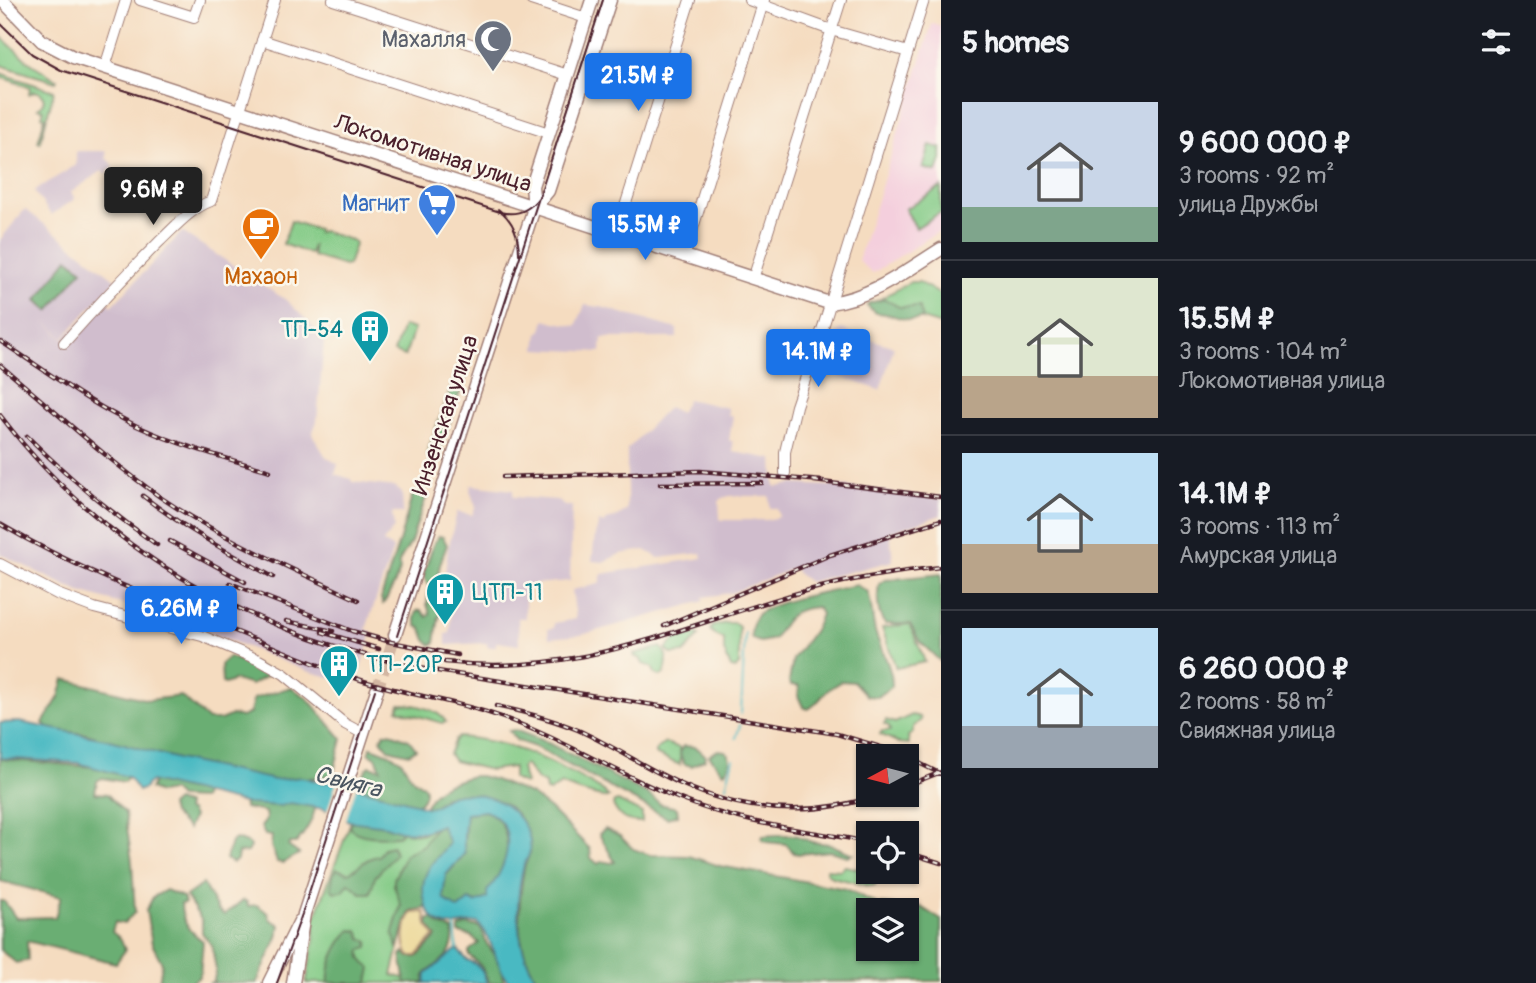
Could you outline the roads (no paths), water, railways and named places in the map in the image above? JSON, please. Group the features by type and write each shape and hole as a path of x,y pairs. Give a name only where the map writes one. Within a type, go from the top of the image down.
{"main road":[{"name":"Локомотивная улица","path":"2,0 42,41 57,51 829,303"},
{"name":"Инзенская улица","path":"534,208 532,186 592,0"},
{"name":"Инзенская улица","path":"395,635 534,208 548,191 610,0"},
{"path":"829,303 846,301 885,285 941,249"},
{"path":"293,983 304,914 377,690"},
{"path":"269,983 304,914"}],"street":[{"path":"105,67 126,0"},
{"path":"139,0 194,18 200,0"},
{"path":"64,343 123,277 183,219 198,206 211,201 275,0"},
{"path":"333,0 568,75"},
{"path":"531,0 586,18"},
{"path":"616,235 690,0"},
{"path":"749,0 764,2 831,30 908,52"},
{"path":"753,279 841,0"},
{"path":"785,474 785,452 796,406 924,0"},
{"path":"684,257 764,2"},
{"path":"262,40 549,134"},
{"path":"0,564 57,594 94,608 202,636 251,656 284,674 345,724 362,733"}],"water":[{"path":"19,722 110,740 178,759 275,780 302,777 321,782 334,781 428,807 459,794 494,799 510,809 529,837 530,852 524,865 519,895 519,926 526,956 540,983 509,983 488,937 478,923 445,925 438,922 428,911 423,888 426,874 449,843 441,825 424,832 400,831 386,826 349,821 324,809 290,803 281,806 248,804 151,781 138,791 128,777 78,763 0,758 0,723","holes":["485,811 496,817 504,826 507,837 507,848 500,872 487,891 487,898 475,903 469,900 458,909 443,897 446,875 465,853 466,813"]},
{"path":"457,949 467,960 480,968 487,983 425,983 426,974"}],"waterway":[{"path":"741,714 745,633"},
{"path":"736,738 740,725"},
{"path":"726,786 733,759"},
{"path":"455,926 457,949"}],"tunnel":[{"path":"377,690 395,635"}],"tram line":[{"path":"397,636 603,0"},
{"path":"0,23 32,54 61,70 500,212 522,211 539,197"},
{"path":"498,209 508,218 514,229 519,254"},
{"path":"277,983 375,690"}],"railway":[{"path":"0,341 84,397 137,426 186,446 270,471"},
{"path":"0,365 160,497 232,540 358,600"},
{"path":"0,415 42,465 87,509 136,548 188,582 244,611 302,635 362,654 425,669 837,734 897,752 941,774"},
{"path":"27,436 89,493 157,545"},
{"path":"503,477 700,471 823,481"},
{"path":"814,481 941,497"},
{"path":"660,484 762,483"},
{"path":"143,496 222,549 273,577"},
{"path":"664,626 830,555 941,520"},
{"path":"0,524 56,554 171,606 342,674 470,707 512,721 688,802 755,822 856,840"},
{"path":"170,541 245,582"},
{"path":"445,662 494,665 540,663 585,656 628,646 805,591 873,576 941,567"},
{"path":"230,583 352,631 391,642 458,655"},
{"path":"286,621 333,631"},
{"path":"322,632 379,649"},
{"path":"496,706 538,716 578,730 681,784 731,801 781,809 807,809 856,801"},
{"path":"919,781 941,772"},
{"path":"919,856 941,863"}],"place":[{"name":"Махалля","path":"493,73"},
{"name":"Магнит","path":"437,237"},
{"name":"Махаон","path":"261,261"},
{"name":"ТП-54","path":"370,363"},
{"name":"ЦТП-11","path":"445,626"},
{"name":"ТП-20Р","path":"339,698"}],"water label":[{"name":"Свияга","path":"348,782"}]}
